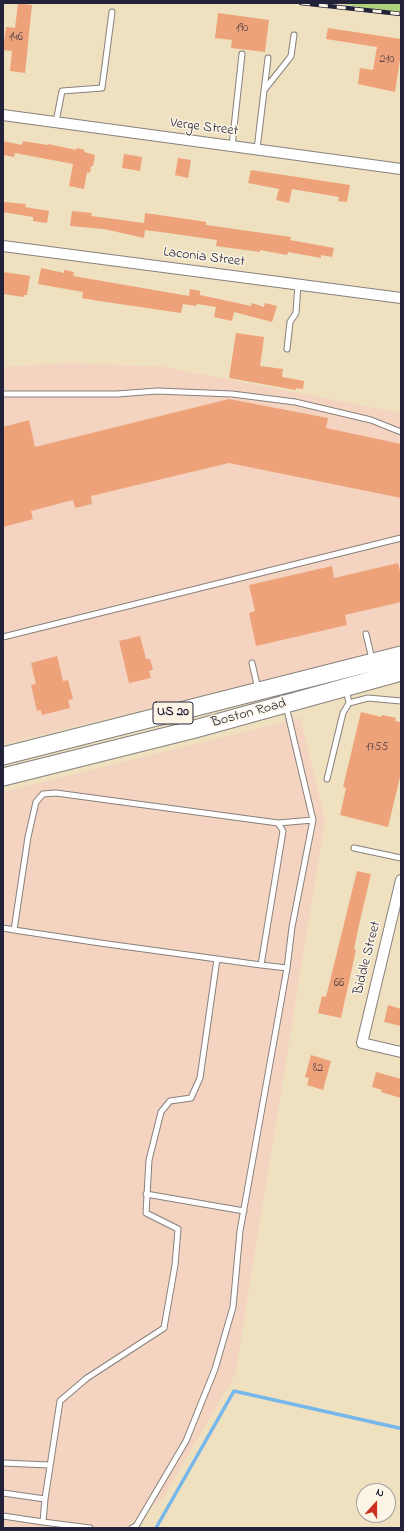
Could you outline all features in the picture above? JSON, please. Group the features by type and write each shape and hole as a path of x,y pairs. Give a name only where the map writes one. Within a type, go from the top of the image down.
{"main road":[{"name":"Boston Road","path":"5,764 259,692 401,655"},
{"name":"Boston Road","path":"5,764 286,704 347,695 401,672"}],"street":[{"name":"Verge Street","path":"3,115 401,169"},
{"name":"Laconia Street","path":"3,246 401,298"},
{"name":"Biddle Street","path":"401,880 362,1043 401,1052"}],"lane":[{"path":"56,122 62,91 102,88 112,12"},
{"path":"264,89 291,56 294,35"},
{"path":"232,146 242,54"},
{"path":"257,149 268,58"},
{"path":"287,349 290,322 296,313 298,284"},
{"path":"3,394 117,394 157,391 232,394 295,402 371,420 401,432"},
{"path":"3,638 401,538"},
{"path":"366,634 373,662"},
{"path":"252,662 259,692"},
{"path":"327,780 347,695 401,701"},
{"path":"132,1528 136,1526 186,1441 216,1365 233,1307 244,1211 287,968 292,927 313,820 286,704"},
{"path":"14,930 28,837 36,802 43,794 56,794 278,823 313,820"},
{"path":"261,965 283,831 278,823"},
{"path":"354,848 401,858"},
{"path":"3,928 287,968"},
{"path":"43,1522 45,1499 60,1401 87,1378 164,1328 175,1265 178,1229 146,1213 149,1160 161,1112 170,1101 191,1098 200,1078 218,959"},
{"path":"146,1194 244,1211"},
{"path":"3,1463 50,1465"},
{"path":"3,1493 45,1499"},
{"path":"3,1516 90,1528"}],"shaded area":[{"path":"69,363 164,367 401,413 401,647 3,744 3,367"},
{"path":"300,718 325,820 235,1375 163,1498 124,1528 3,1527 3,792"}],"green space":[{"path":"338,3 401,3 401,15"}],"building":[{"path":"18,3 32,5 25,73 10,71 12,51 3,50 6,27 15,28"},
{"path":"218,13 269,20 265,52 231,48 232,40 215,38"},
{"path":"328,28 401,39 401,53 395,92 358,84 360,68 373,70 377,47 326,39"},
{"path":"3,141 22,145 23,141 48,144 76,150 77,148 95,155 90,173 87,172 84,189 69,186 73,164 15,153 14,157 3,155"},
{"path":"124,154 142,157 140,171 122,168"},
{"path":"178,158 191,160 188,178 175,175"},
{"path":"251,170 350,185 347,202 338,201 339,197 292,189 289,203 276,200 279,189 248,183"},
{"path":"3,202 26,204 25,207 49,211 47,223 33,221 33,217 3,212"},
{"path":"72,211 92,213 91,216 144,223 145,213 206,222 206,225 291,237 290,240 334,248 332,257 321,255 321,258 288,252 287,255 260,250 260,252 216,246 217,240 145,230 144,238 104,229 70,226"},
{"path":"41,268 64,273 64,270 74,272 73,276 189,296 190,289 200,291 200,295 251,306 252,303 264,307 265,303 277,306 272,322 234,312 232,321 214,317 216,307 197,304 196,306 183,304 181,313 99,301 82,298 83,292 38,284"},
{"path":"3,272 30,276 27,295 24,295 24,297 3,294"},
{"path":"236,333 264,337 260,366 283,369 282,377 304,381 303,389 296,388 296,390 229,378"},
{"path":"229,399 328,418 326,428 401,444 401,498 229,463 91,496 92,504 75,508 73,500 31,511 33,519 3,527 3,427 29,420 35,447"},
{"path":"398,563 401,575 401,602 345,615 347,625 256,646 249,613 255,611 249,585 332,566 334,578"},
{"path":"140,636 146,659 150,659 153,670 149,671 151,678 129,683 119,641"},
{"path":"57,656 63,681 68,680 73,699 68,700 70,708 42,715 41,710 37,711 31,685 36,684 31,663"},
{"path":"361,712 381,717 382,715 396,718 395,721 401,722 401,773 388,827 340,815 346,788 343,787"},
{"path":"357,871 371,874 354,949 356,950 341,1018 318,1013 322,996 326,997"},
{"path":"388,1005 401,1009 401,1026 384,1022"},
{"path":"311,1055 331,1061 323,1090 307,1085 309,1078 305,1077"},
{"path":"376,1072 401,1079 401,1098 381,1092 382,1090 372,1087"}],"waterway":[{"path":"156,1528 234,1391 399,1428"}],"railway":[{"path":"301,3 401,14"}]}
